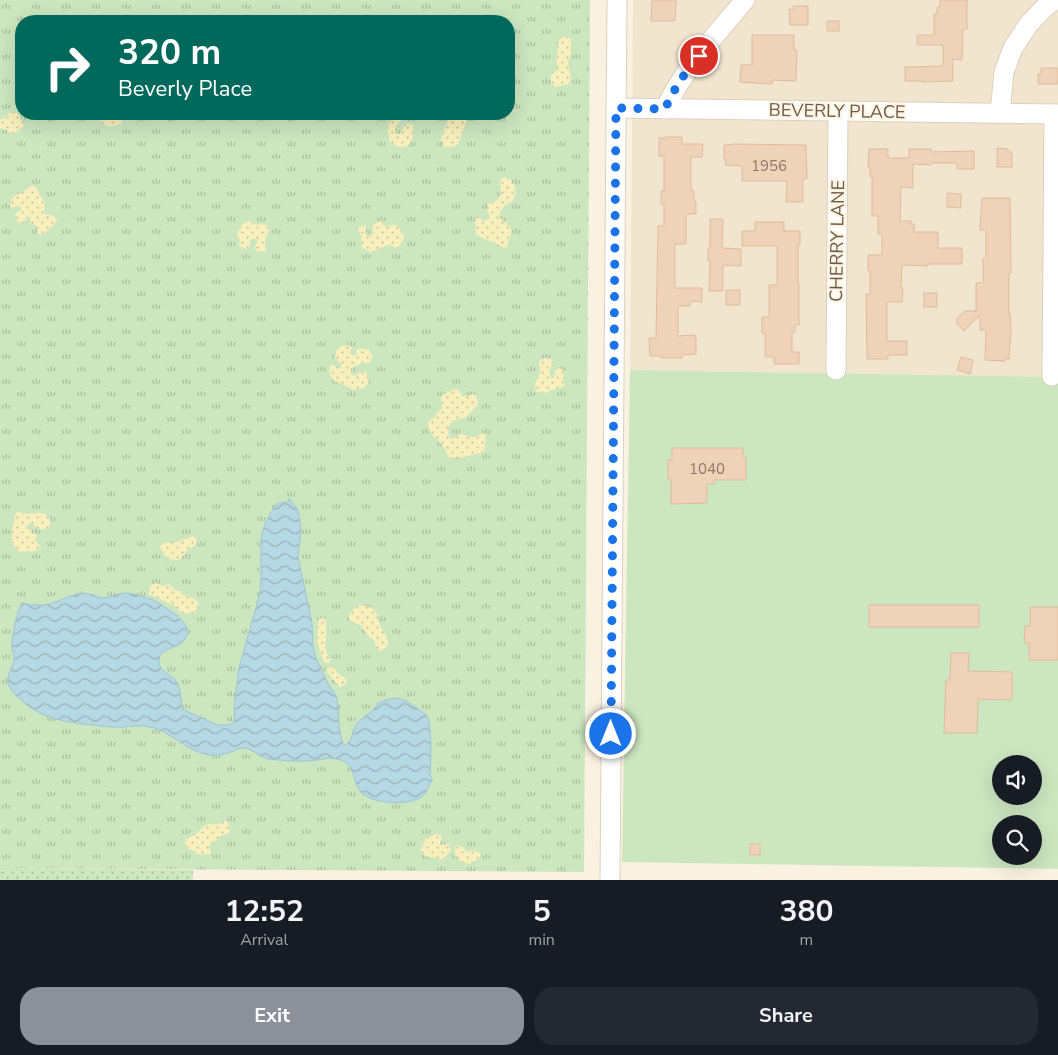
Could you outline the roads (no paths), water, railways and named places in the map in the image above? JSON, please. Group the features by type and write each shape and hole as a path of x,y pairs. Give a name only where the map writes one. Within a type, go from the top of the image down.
{"street":[{"path":"610,880 617,0"},
{"path":"665,109 672,93 687,69 745,0"},
{"path":"1000,113 1004,72 1013,48 1028,25 1044,8 1055,0"},
{"name":"BEVERLY PLACE","path":"616,108 1056,114"},
{"name":"CHERRY LANE","path":"836,370 838,112"},
{"path":"1052,376 1056,114"}],"water":[{"path":"289,499 297,508 300,520 298,557 312,623 313,647 328,684 336,695 339,728 343,744 346,745 348,743 359,721 378,703 397,699 405,700 423,712 429,720 430,775 432,781 423,796 401,802 374,800 367,797 358,788 348,764 334,758 306,761 275,760 265,758 246,748 239,748 223,754 209,755 200,753 153,728 107,726 59,720 34,710 11,690 8,679 14,661 12,642 16,619 22,603 46,605 78,594 89,594 103,598 130,593 158,602 186,625 187,632 184,640 163,652 159,658 163,671 178,684 184,710 217,725 230,725 235,721 234,707 239,668 260,593 261,537 274,507 279,503 288,502"}]}
